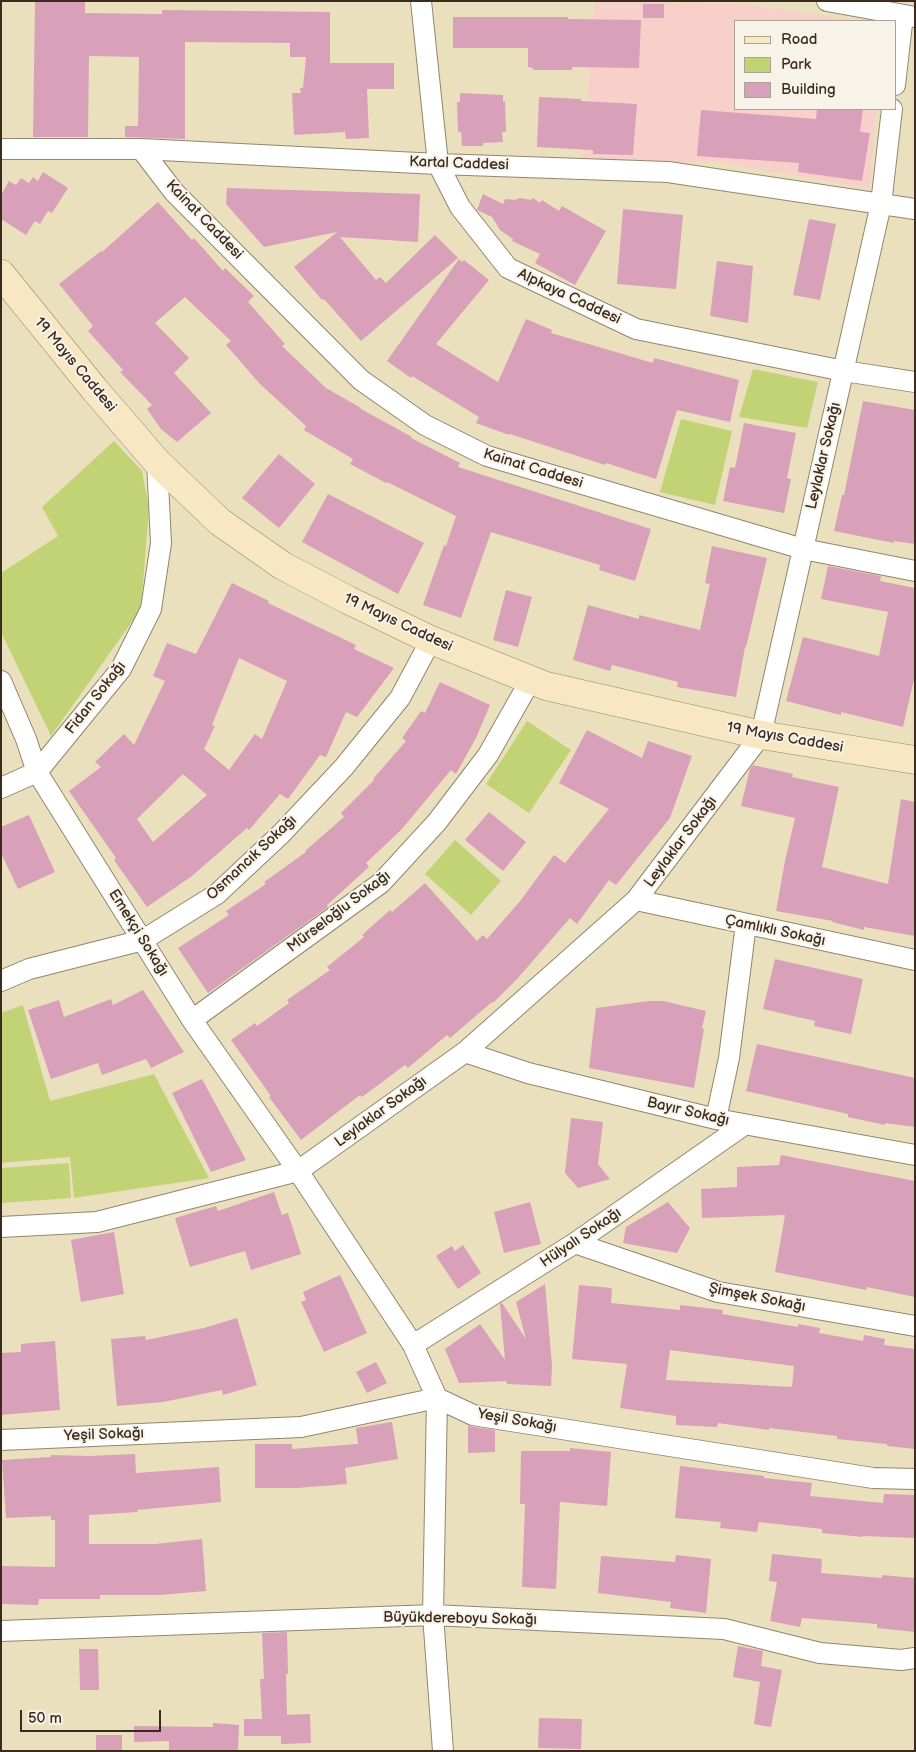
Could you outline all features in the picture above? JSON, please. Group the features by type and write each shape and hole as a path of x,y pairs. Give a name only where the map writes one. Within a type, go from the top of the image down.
{"street":[{"name":"Alpkaya Caddesi","path":"421,1 438,164 460,207 508,268 636,329 844,371 915,382"},
{"path":"827,1 909,16 896,80"},
{"name":"Leylaklar Sokağı","path":"298,1171 465,1052 636,900 761,735 881,204 892,110"},
{"name":"Kartal Caddesi","path":"1,149 141,149 438,164 668,172 915,209"},
{"name":"Kainat Caddesi","path":"141,149 174,192 361,380 425,425 487,456 803,549 915,571"},
{"name":"19 Mayıs Caddesi","path":"1,274 95,390 157,462 220,522 283,566 431,640 530,681 761,735 915,760"},
{"name":"Fidan Sokağı","path":"1,788 37,772 121,669 151,608 161,543 157,462"},
{"name":"Osmancık Sokağı","path":"1,981 29,969 143,940 217,894 287,828 344,767 400,698 431,640"},
{"name":"Mürseloğlu Sokağı","path":"192,1020 381,883 437,822 488,755 530,681"},
{"name":"Emekçi Sokağı","path":"1,682 26,739 37,772 192,1020 298,1171"},
{"name":"Çamlıklı Sokağı","path":"636,900 915,960"},
{"path":"716,1119 729,1058 746,924"},
{"name":"Bayır Sokağı","path":"465,1052 528,1073 716,1119 915,1155"},
{"name":"Hülyalı Sokağı","path":"413,1345 575,1243 744,1125"},
{"path":"1,1227 97,1222 298,1171 413,1345 437,1398 433,1615 443,1751"},
{"name":"Şimşek Sokağı","path":"575,1243 718,1292 915,1326"},
{"name":"Yeşil Sokağı","path":"1,1440 301,1427 437,1398 473,1415 874,1478 915,1479"},
{"name":"Büyükdereboyu Sokağı","path":"1,1632 433,1615 724,1629 820,1653 901,1660 915,1658"}],"shaded area":[{"path":"595,1 742,4 856,20 734,20 734,110 876,110 870,188 717,162 582,165"}],"green space":[{"path":"753,369 818,382 807,428 739,417"},
{"path":"681,419 732,431 715,505 660,492"},
{"path":"114,441 142,471 149,508 141,609 51,736 1,632 1,573 58,536 42,507"},
{"path":"527,721 571,750 529,813 486,784"},
{"path":"455,840 501,881 471,915 425,874"},
{"path":"23,1005 50,1101 154,1074 209,1178 74,1198 70,1157 1,1163 1,1013"},
{"path":"69,1163 71,1198 1,1203 1,1168"}],"building":[{"path":"35,1 85,1 85,13 162,14 162,10 330,12 330,63 394,63 394,89 367,89 369,138 346,139 345,132 294,135 292,93 301,93 300,88 303,88 306,57 290,57 290,43 185,42 185,139 125,137 125,126 138,126 139,57 89,56 88,137 33,137"},
{"path":"643,4 664,4 664,18 643,18"},
{"path":"453,17 568,17 568,19 641,20 639,68 572,67 572,70 533,70 533,68 528,67 528,48 453,48"},
{"path":"460,93 503,95 503,102 505,101 506,132 502,132 503,142 483,143 483,146 462,146 461,132 458,132 457,102 460,102"},
{"path":"539,97 637,104 633,155 593,154 593,150 537,147"},
{"path":"701,110 816,119 817,110 863,110 860,132 870,133 862,181 798,172 799,163 697,156"},
{"path":"43,172 68,188 52,213 48,211 40,224 35,221 26,235 1,219 1,195 9,181 16,185 21,178 29,183 33,177 38,181"},
{"path":"227,188 420,194 418,242 340,237 376,280 380,277 386,283 435,235 458,258 361,341 294,267 337,232 264,247 226,204"},
{"path":"483,194 503,204 505,199 515,200 520,198 531,200 533,198 540,203 542,200 559,211 562,206 606,231 575,285 535,263 540,254 512,241 513,239 500,230 492,217 477,210"},
{"path":"158,202 192,240 194,238 223,271 225,268 254,296 248,302 285,344 282,346 326,388 411,438 460,463 458,467 651,529 635,581 599,570 600,565 491,532 461,618 423,605 456,516 350,464 353,459 304,430 306,426 260,384 226,345 231,341 185,297 155,323 189,358 174,373 211,413 177,442 161,429 147,409 152,405 120,372 123,370 88,331 93,326 59,284 102,252"},
{"path":"623,209 683,215 676,289 617,284"},
{"path":"809,219 836,224 820,300 793,295"},
{"path":"459,259 462,262 464,260 489,280 436,344 498,382 526,319 552,330 551,333 653,363 654,358 739,380 730,422 677,410 656,479 606,463 605,465 476,423 479,417 412,376 411,378 387,361"},
{"path":"717,261 753,266 748,323 710,316"},
{"path":"863,401 915,410 915,544 894,541 894,543 834,531 842,495 844,495"},
{"path":"744,423 796,433 787,478 791,479 784,513 723,501 730,467 735,468"},
{"path":"279,454 315,484 279,528 242,498"},
{"path":"328,494 424,543 398,594 302,542"},
{"path":"712,546 767,558 745,647 736,697 677,687 678,682 612,665 610,671 573,660 588,605 639,619 639,615 700,630 710,584 705,583"},
{"path":"828,566 881,576 880,581 915,588 915,675 903,727 841,712 841,715 786,701 803,637 879,656 888,612 821,599"},
{"path":"232,583 269,601 268,603 356,645 354,649 394,668 357,717 346,712 326,757 320,755 288,799 280,794 249,830 247,828 192,876 147,907 114,860 116,858 69,791 101,767 95,762 124,734 134,745 165,681 153,676 167,643 196,654","holes":["239,658 287,681 262,739 255,734 229,770 204,749 215,726 212,725","183,774 207,795 153,842 137,819"]},
{"path":"506,590 532,597 518,647 493,640"},
{"path":"440,682 490,705 476,738 456,774 451,770 401,830 366,863 369,867 327,905 328,907 208,993 178,948 229,915 226,911 266,884 264,882 306,852 344,817 341,813 374,780 406,741 402,738 421,711 425,713"},
{"path":"587,730 642,758 648,741 692,756 670,818 616,885 609,880 577,924 570,918 518,978 493,1003 450,1038 447,1035 408,1068 405,1065 362,1097 360,1095 301,1140 269,1097 271,1096 231,1040 255,1023 257,1026 289,1003 287,1000 330,970 327,967 364,937 362,935 390,910 392,912 425,883 477,941 483,935 487,939 521,900 554,855 565,863 609,809 559,783"},
{"path":"753,765 793,774 792,777 839,787 822,867 888,884 901,799 915,802 915,936 864,927 864,930 833,921 776,911 795,818 741,806 750,769"},
{"path":"489,812 526,842 503,871 465,840"},
{"path":"29,815 55,872 18,889 1,853 1,827"},
{"path":"775,959 863,979 851,1034 814,1026 815,1021 763,1009"},
{"path":"143,990 184,1052 151,1068 146,1059 102,1075 98,1063 51,1079 28,1010 59,1000 64,1017 111,999 113,1005"},
{"path":"663,1001 706,1011 694,1088 589,1068 596,1008"},
{"path":"757,1044 915,1078 915,1127 885,1123 885,1125 848,1117 848,1114 746,1091"},
{"path":"202,1079 246,1160 211,1172 172,1093"},
{"path":"571,1118 603,1122 598,1164 610,1179 578,1188 565,1173"},
{"path":"781,1155 915,1181 915,1297 867,1287 866,1290 775,1272 785,1215 702,1218 701,1189 737,1187 737,1167 779,1165"},
{"path":"274,1192 282,1215 288,1213 301,1254 251,1270 245,1251 190,1267 175,1218 216,1206 218,1211"},
{"path":"530,1202 541,1244 504,1253 494,1212"},
{"path":"668,1202 690,1228 677,1253 623,1243 626,1227"},
{"path":"114,1232 124,1294 81,1302 71,1240"},
{"path":"463,1245 481,1273 458,1289 436,1256 452,1246 455,1251"},
{"path":"340,1275 367,1333 324,1352 301,1302 306,1300 303,1292"},
{"path":"545,1284 552,1366 551,1386 507,1384 506,1381 459,1383 445,1349 480,1324 505,1360 500,1304 502,1303 526,1339 516,1302"},
{"path":"579,1285 612,1288 611,1303 680,1310 680,1305 723,1310 722,1314 798,1327 798,1324 820,1328 819,1333 863,1341 864,1335 885,1339 884,1345 915,1349 915,1449 837,1439 837,1436 769,1428 769,1430 718,1423 717,1427 676,1425 676,1416 620,1408 627,1364 572,1359","holes":["670,1350 794,1366 792,1387 666,1380"]},
{"path":"237,1318 257,1385 223,1395 222,1390 163,1402 117,1406 111,1339 145,1336 146,1340 204,1328"},
{"path":"55,1341 60,1410 1,1415 1,1353 21,1352 21,1344"},
{"path":"376,1362 387,1383 367,1393 356,1372"},
{"path":"392,1422 398,1459 345,1468 347,1484 297,1488 255,1488 255,1444 292,1444 292,1449 358,1444 356,1428"},
{"path":"468,1426 495,1430 495,1452 468,1453"},
{"path":"570,1448 611,1452 607,1506 560,1502 556,1589 522,1587 525,1504 520,1504 521,1451 570,1451"},
{"path":"135,1454 136,1473 219,1467 221,1502 137,1510 138,1512 89,1515 89,1544 155,1544 202,1539 206,1591 160,1595 100,1595 100,1599 39,1599 38,1605 1,1604 1,1566 55,1567 55,1520 51,1520 51,1516 6,1518 2,1460 51,1457 51,1455"},
{"path":"680,1466 812,1483 810,1496 883,1503 884,1494 915,1495 915,1538 863,1537 822,1533 822,1529 759,1522 757,1532 720,1528 721,1522 675,1518"},
{"path":"772,1554 822,1559 821,1573 882,1578 882,1575 915,1578 915,1632 877,1628 877,1624 802,1618 800,1627 770,1621 777,1582 769,1581"},
{"path":"676,1555 711,1559 706,1613 670,1608 671,1602 598,1593 601,1556 675,1562"},
{"path":"287,1632 287,1715 310,1714 311,1743 281,1744 281,1736 244,1736 244,1719 262,1719 260,1679 264,1679 262,1633"},
{"path":"738,1646 763,1651 761,1666 782,1670 771,1727 754,1724 760,1682 733,1677"},
{"path":"79,1649 98,1649 99,1690 80,1690"},
{"path":"539,1718 582,1719 581,1749 538,1748"},
{"path":"213,1723 239,1725 238,1751 169,1751 169,1741 134,1742 134,1726 213,1727"},
{"path":"96,1735 122,1735 122,1751 96,1751"}]}
